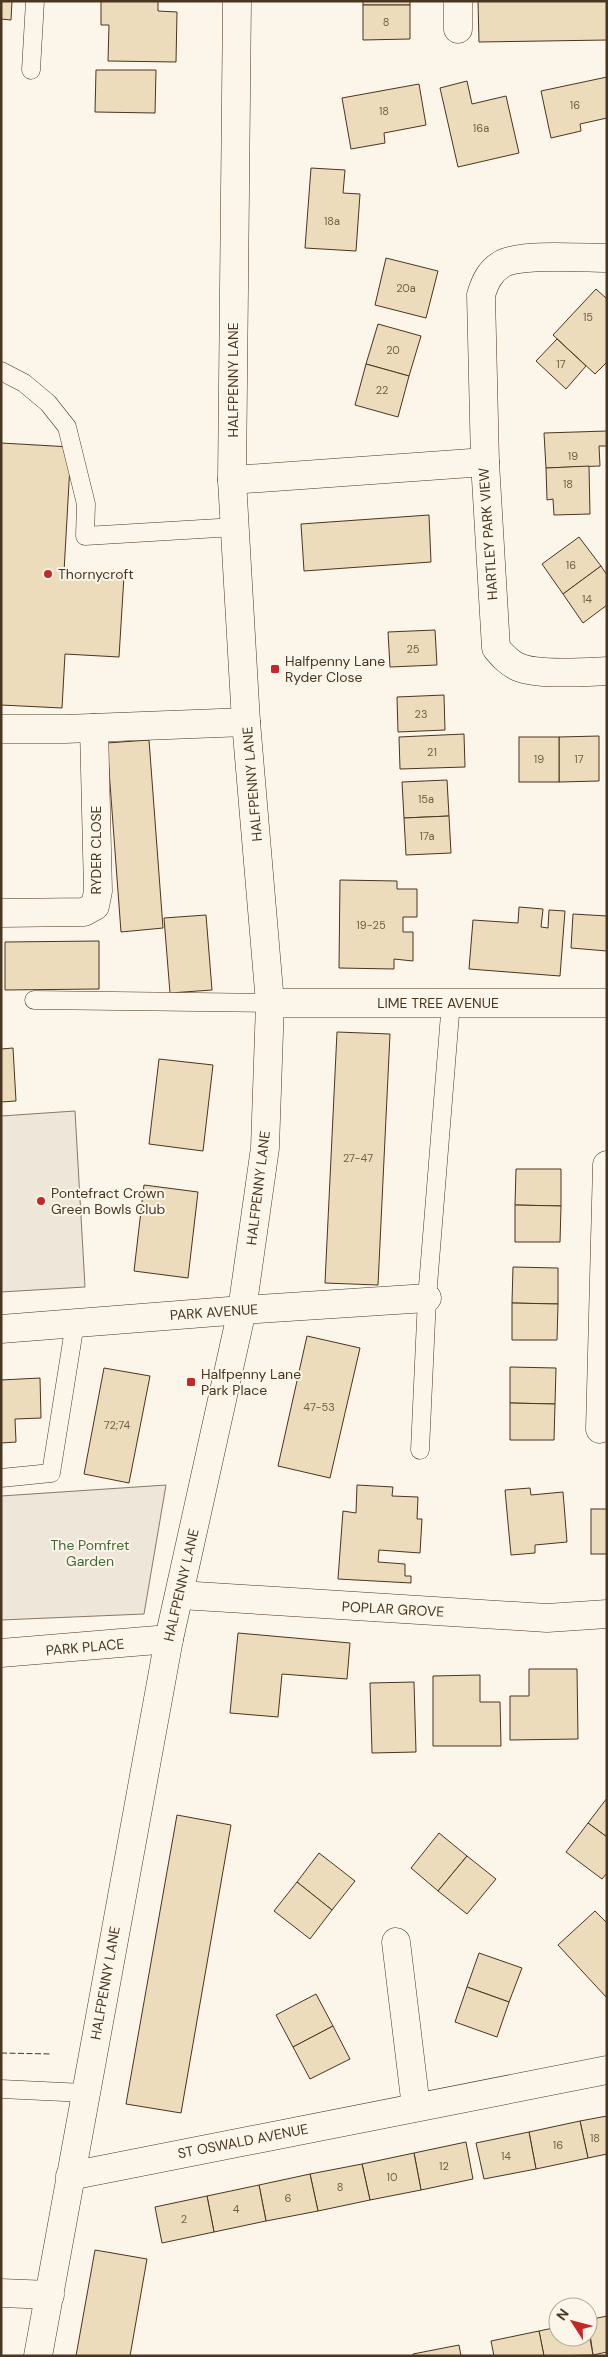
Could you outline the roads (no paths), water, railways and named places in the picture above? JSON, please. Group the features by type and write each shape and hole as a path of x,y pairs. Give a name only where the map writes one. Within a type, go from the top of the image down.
{"street":[{"name":"HALFPENNY LANE","path":"38,2356 169,1639 242,1310 264,1148 270,1003 246,722 232,480 237,1"},
{"path":"458,1 458,29"},
{"path":"485,462 480,295 487,278 503,263 525,258 607,258"},
{"name":"HARTLEY PARK VIEW","path":"232,480 485,462 496,648 508,661 518,668 562,672 607,672"},
{"path":"1,729 94,728 246,722"},
{"name":"RYDER CLOSE","path":"1,913 84,912 95,906 98,891 94,728"},
{"name":"LIME TREE AVENUE","path":"270,1003 607,1003"},
{"path":"600,1429 607,1165"},
{"name":"PARK AVENUE","path":"1,1329 427,1298"},
{"name":"POPLAR GROVE","path":"180,1595 547,1618 607,1614"},
{"name":"PARK PLACE","path":"1,1653 169,1639"},
{"path":"396,1942 416,2107"},
{"name":"ST OSWALD AVENUE","path":"70,2176 607,2070"},
{"path":"1,2293 50,2295"}],"lane":[{"path":"30,70 35,1"},
{"path":"1,371 24,383 48,403 66,427 86,504 85,536 235,527"},
{"path":"34,1000 270,1003"},
{"path":"420,1450 427,1298 450,1002"},
{"path":"1,1478 51,1473 75,1323"},
{"path":"1,2089 85,2093"}],"place":[{"name":"Thornycroft","path":"48,574"},
{"name":"Halfpenny Lane Ryder Close","path":"275,669"},
{"name":"Pontefract Crown Green Bowls Club","path":"41,1201"},
{"name":"Halfpenny Lane Park Place","path":"191,1382"}],"park label":[{"name":"The Pomfret Garden","path":"90,1554"}]}
